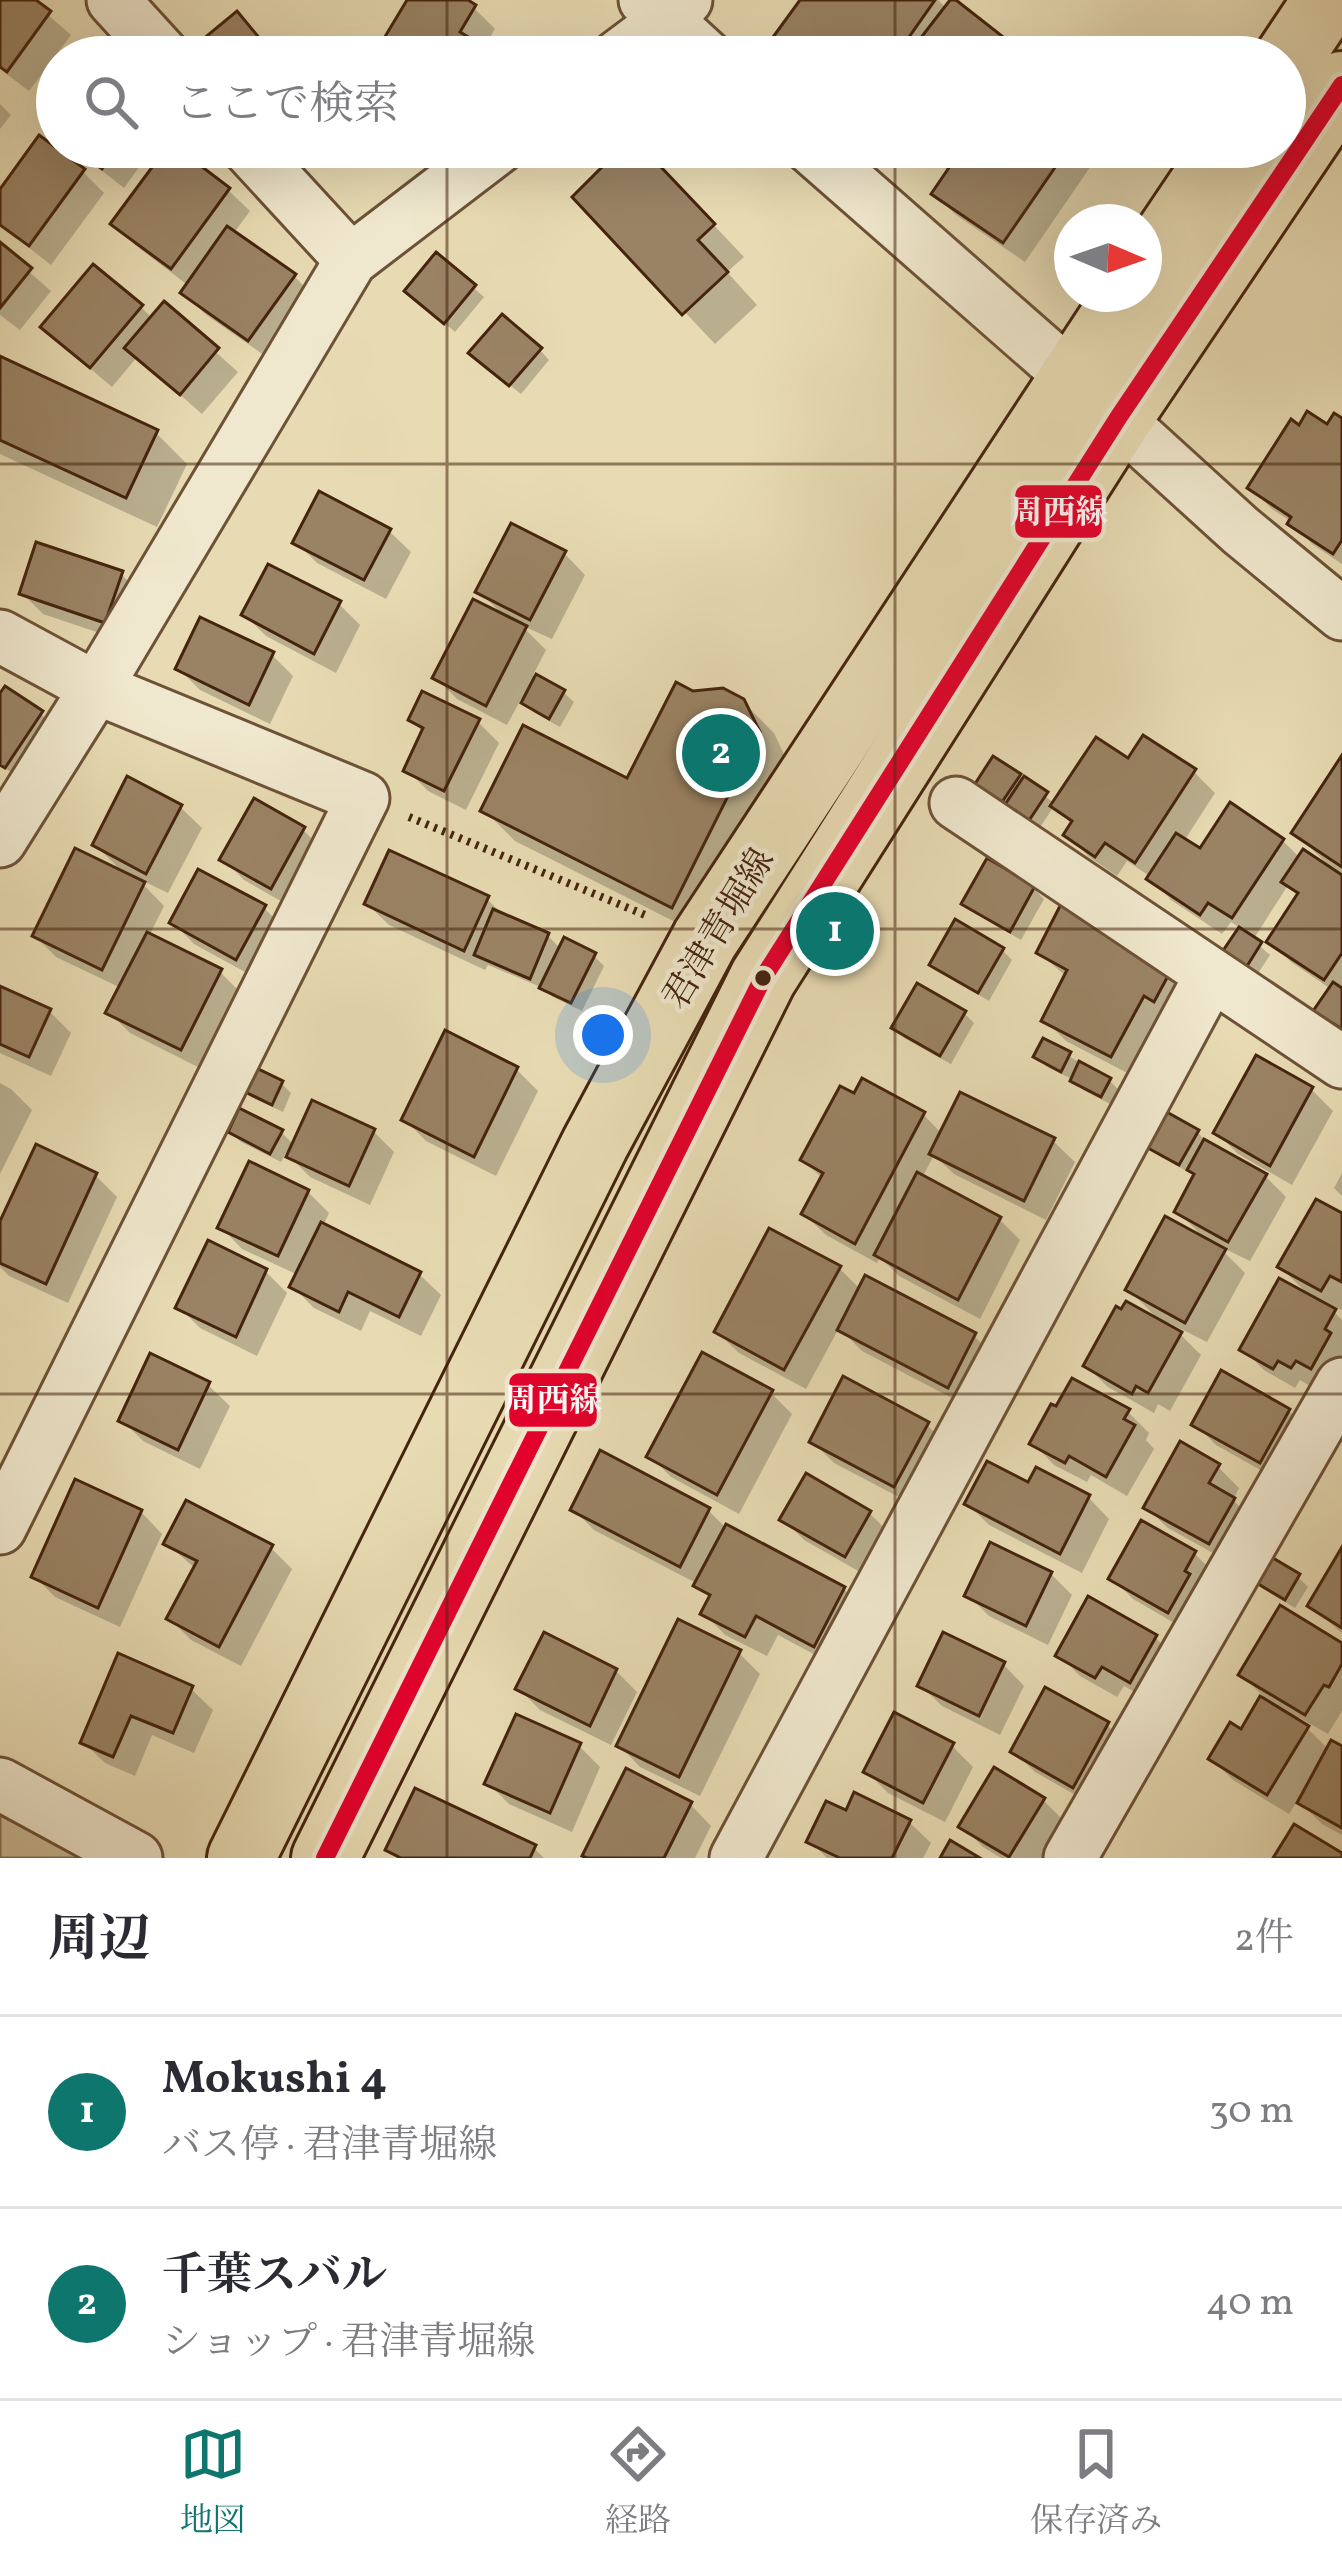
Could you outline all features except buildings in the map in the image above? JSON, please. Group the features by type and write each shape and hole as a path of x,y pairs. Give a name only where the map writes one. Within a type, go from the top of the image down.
{"main road":[{"path":"1303,36 1328,0"},
{"name":"君津青堀線","path":"1306,131 1342,85"},
{"path":"1162,245 1214,168"},
{"name":"君津青堀線","path":"241,1858 595,1144 705,939 1095,398 1277,168"},
{"name":"君津青堀線","path":"326,1858 763,978 1095,398 1124,312"}],"street":[{"path":"113,0 146,36"},
{"path":"637,36 665,7 689,36"},
{"path":"267,168 351,260"},
{"path":"0,841 351,260 471,168"},
{"path":"834,168 1240,530 1342,614"},
{"path":"0,636 96,688 363,798 0,1528"},
{"path":"956,803 1342,1062"},
{"path":"736,1858 1211,975"},
{"path":"1070,1858 1342,1384"},
{"path":"0,1784 136,1858"}],"path":[{"path":"363,798 653,919"}],"shaded area":[{"path":"0,1799 115,1858 0,1858"}],"transit line":[{"name":"周西線","path":"1306,139 1342,85"},
{"name":"周西線","path":"325,1858 763,978 1118,418 1286,168"}],"place":[{"name":"千葉スバル","path":"721,753"},
{"name":"Mokushi 4","path":"835,931"}]}
